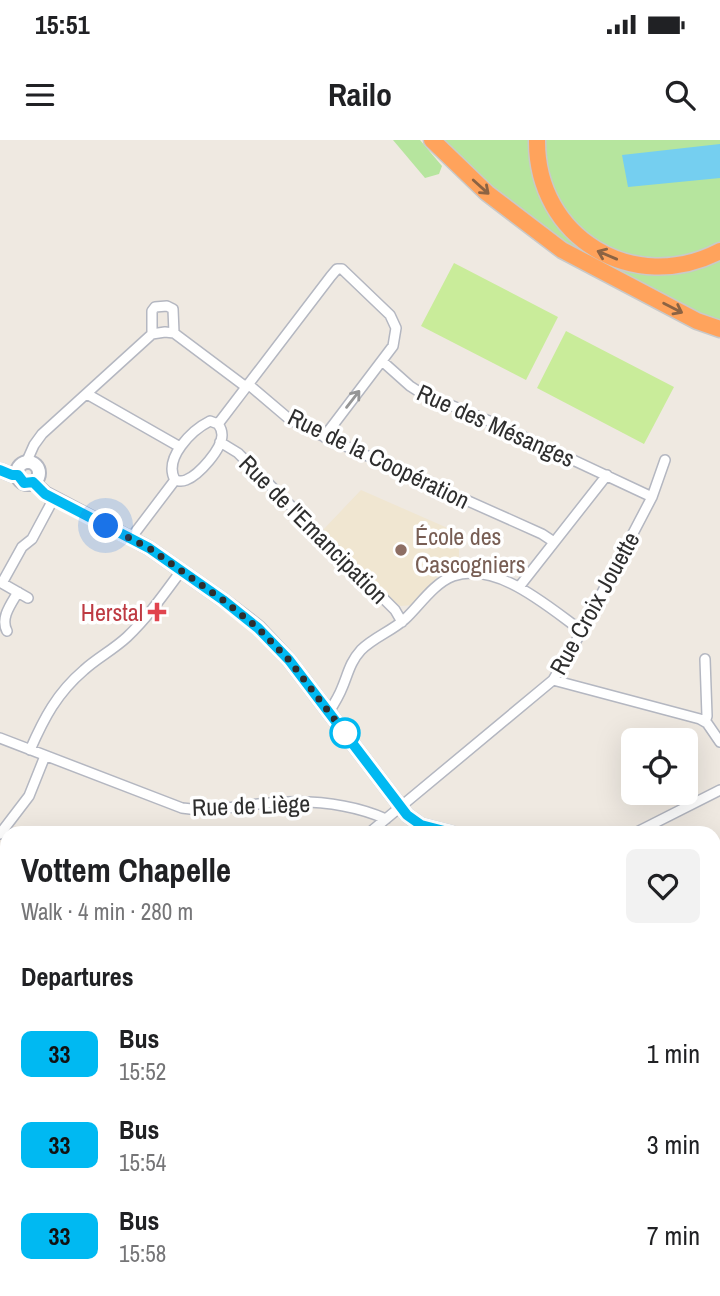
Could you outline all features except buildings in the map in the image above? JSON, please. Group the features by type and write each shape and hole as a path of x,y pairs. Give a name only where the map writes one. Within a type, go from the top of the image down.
{"highway":[{"path":"432,140 487,193 562,250 697,321 720,329"},
{"path":"537,140 540,171 548,196 560,217 575,234 597,251 615,259 654,267 681,265 720,251"}],"street":[{"path":"218,424 337,269 342,269 382,306 393,320 396,331 394,342 382,361 324,437"},
{"path":"26,463 34,464 38,470 38,478 33,482 24,483 18,475 19,467 26,463 42,434 152,334 174,333 173,309 167,306 155,307 152,311 152,334"},
{"name":"Rue de la Coopération","path":"174,333 290,419 324,437 542,534 554,542"},
{"name":"Rue des Mésanges","path":"382,361 421,393 489,421 652,497"},
{"path":"87,394 180,447"},
{"path":"211,421 218,424 222,434 213,456 200,471 185,481 175,480 172,467 180,447 205,424 211,421"},
{"name":"Rue de l'Emancipation","path":"220,442 238,453 395,610 402,622"},
{"name":"Rue Croix Jouette","path":"378,826 553,680 582,631 652,497 665,460"},
{"path":"0,470 18,475"},
{"path":"519,587 607,475"},
{"path":"131,538 175,480"},
{"path":"33,482 40,490 54,498 149,548 258,628 289,660 400,807 419,826"},
{"path":"29,598 1,582 22,547 32,539 54,498"},
{"path":"30,750 56,699 83,670 125,639 143,621 181,570"},
{"path":"329,712 342,689 350,664 363,648 402,622 430,592 451,576 473,573 519,587 582,631"},
{"path":"7,631 4,619 18,592"},
{"path":"705,659 705,722"},
{"path":"553,680 700,719 720,742"},
{"name":"Rue de Liège","path":"0,738 183,808 209,810 313,802 352,808 386,819"},
{"path":"6,826 29,796 45,756"},
{"path":"649,826 720,790"}],"shaded area":[{"name":"École des Cascogniers","path":"361,490 459,533 459,568 436,578 413,605 397,604 323,530"}],"green space":[{"path":"393,140 420,140 442,166 439,174 425,178"},
{"path":"442,140 532,140 564,231 594,256 634,272 654,273 720,257 720,326 561,241 517,209 469,168"},
{"path":"545,140 720,140 720,244 668,262 624,256 583,233 566,214 555,192 547,171"},
{"path":"454,263 558,317 526,380 421,326"},
{"path":"566,331 674,387 644,444 537,388"}],"water":[{"path":"720,144 720,178 628,187 622,155"}],"bus line":[{"name":"33","path":"0,470 18,475 24,483 33,482 45,494 149,548 258,628 289,660 407,815 425,826"}],"place":[{"name":"École des Cascogniers","path":"401,550"},
{"name":"Herstal","path":"157,612"}],"route":[{"path":"106,526 149,548 258,628 289,660 345,733"}]}
